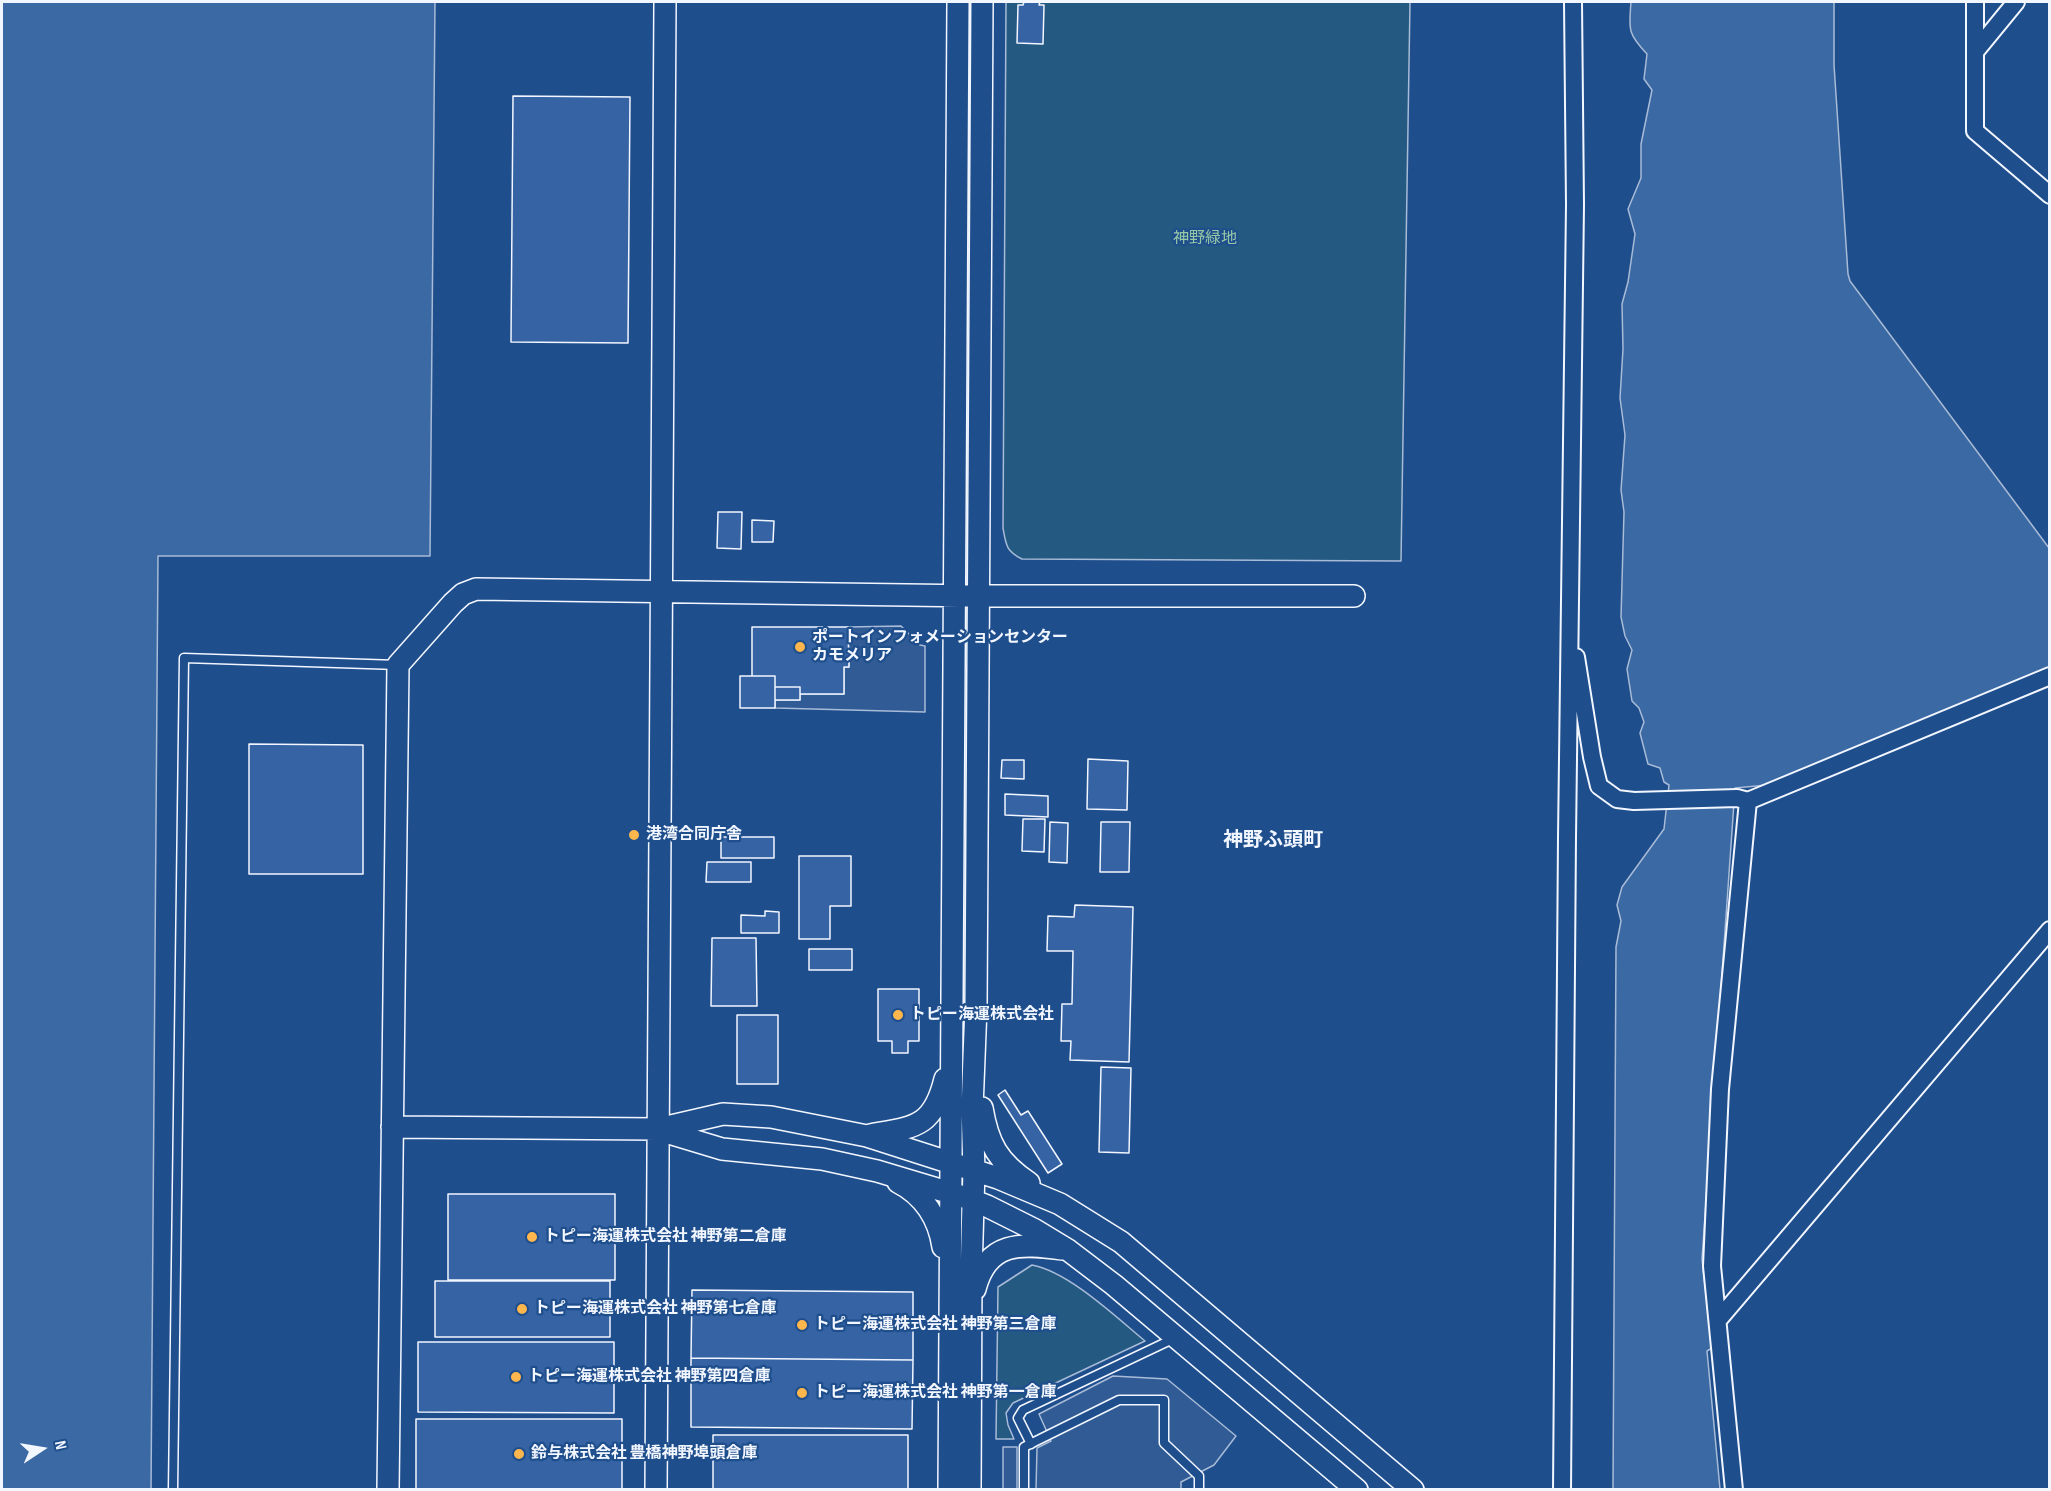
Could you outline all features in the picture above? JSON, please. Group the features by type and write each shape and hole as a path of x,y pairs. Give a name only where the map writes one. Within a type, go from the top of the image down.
{"street":[{"path":"656,1490 665,2"},
{"path":"958,2 951,1193 961,1304 970,1490"},
{"path":"949,1490 961,1304 974,1200 972,1108 975,1057 982,2"},
{"path":"1562,1490 1575,217 1573,2"},
{"path":"1975,2 1975,130 2049,195"},
{"path":"1975,52 2016,2"},
{"path":"388,1490 398,665 453,603 463,594 476,589 978,596 1354,596"},
{"path":"1570,620 1592,757 1599,786 1617,799 1662,801 1742,799 2049,676"},
{"path":"1734,1490 1719,1318 1712,1266 1720,1089 1742,799"},
{"path":"1719,1318 2049,930"},
{"path":"867,1136 905,1129 923,1122 936,1106 952,1054"},
{"path":"975,1057 986,1131 991,1145 1010,1169 1121,1242 1413,1490"},
{"path":"392,1127 658,1129 723,1114 771,1117 867,1136 998,1178 1060,1204"},
{"path":"658,1129 722,1149 822,1159 877,1171 974,1200 1041,1233 1068,1250 1178,1337 1357,1490"},
{"path":"877,1171 910,1188 935,1218 961,1304"},
{"path":"961,1304 986,1263 1008,1247 1022,1245 1068,1250"}],"lane":[{"path":"173,1490 184,658 398,665"},
{"path":"1031,1444 1018,1418 1019,1413 1023,1410 1178,1337"},
{"path":"1024,1490 1024,1448 1119,1400 1164,1400 1164,1443 1199,1476 1199,1490"}],"green space":[{"name":"神野緑地","path":"1006,2 1410,2 1401,561 1022,559 1010,550 1003,528"},
{"path":"1032,1265 1061,1276 1076,1286 1145,1341 1013,1403 1006,1413 1014,1439 996,1439 998,1287"}],"shaded area":[{"path":"2,2 435,2 430,556 158,556 151,1489 2,1489"},
{"path":"1631,2 1834,2 1834,65 1850,281 2049,548 2049,669 1767,785 1735,788 1702,1259 1712,1348 1707,1351 1720,1489 1613,1490 1616,947 1621,921 1617,905 1622,887 1664,829 1669,785 1664,782 1660,768 1648,764 1640,733 1644,722 1639,708 1632,701 1627,669 1632,650 1625,636 1621,617 1624,512 1621,490 1625,435 1620,398 1623,349 1622,304 1628,282 1635,234 1628,209 1641,178 1641,144 1652,90 1644,79 1647,54 1636,41 1631,30"},
{"path":"901,626 920,645 925,646 925,712 775,708 775,700 800,700 800,694 844,694 844,667 849,667 848,627"},
{"path":"1113,1376 1167,1379 1236,1436 1214,1465 1181,1482 1181,1489 1036,1490 1037,1448 1051,1441 1039,1414"},
{"path":"1003,1447 1017,1447 1017,1489 1003,1489"}],"building":[{"path":"1024,2 1040,2 1039,5 1044,5 1043,44 1017,43 1018,5 1023,5"},
{"path":"513,96 630,97 628,343 511,342"},
{"path":"718,512 742,512 741,549 717,548"},
{"path":"752,520 774,521 773,542 752,542"},
{"name":"ポートインフォメーションセンター カモメリア","path":"752,627 848,627 849,667 844,667 844,694 800,694 800,687 775,687 775,676 752,676"},
{"name":"ポートインフォメーションセンター カモメリア","path":"740,676 775,676 775,708 740,708"},
{"name":"ポートインフォメーションセンター カモメリア","path":"775,687 800,687 800,700 775,700"},
{"path":"249,744 363,745 363,874 249,874"},
{"path":"1088,759 1128,761 1127,810 1087,809"},
{"path":"1002,760 1024,760 1024,779 1001,778"},
{"path":"1005,794 1048,796 1048,817 1005,815"},
{"path":"1023,819 1045,819 1044,852 1022,851"},
{"path":"1050,822 1068,823 1067,863 1049,862"},
{"path":"1101,822 1130,822 1129,872 1100,872"},
{"path":"721,837 774,837 774,858 721,858"},
{"path":"799,856 851,856 851,906 830,906 830,939 799,939"},
{"path":"707,862 751,862 751,882 706,882"},
{"path":"1075,905 1133,907 1129,1062 1070,1060 1071,1041 1061,1041 1062,1004 1072,1004 1073,951 1047,951 1048,916 1074,917"},
{"path":"765,911 779,912 779,933 741,933 741,915 765,916"},
{"path":"712,938 756,938 757,1006 711,1006"},
{"path":"809,949 852,949 852,970 809,970"},
{"name":"トピー海運株式会社","path":"878,989 919,989 919,1041 908,1041 908,1053 892,1053 892,1041 878,1041"},
{"path":"737,1015 778,1015 778,1084 737,1084"},
{"path":"1101,1067 1131,1068 1129,1153 1099,1152"},
{"path":"1005,1090 1021,1115 1028,1111 1062,1164 1048,1173 998,1095"},
{"name":"トピー海運株式会社 神野第二倉庫","path":"448,1194 615,1194 615,1280 448,1280"},
{"name":"トピー海運株式会社 神野第七倉庫","path":"435,1281 610,1281 610,1337 435,1337"},
{"name":"トピー海運株式会社 神野第三倉庫","path":"692,1290 913,1292 913,1360 691,1358"},
{"name":"トピー海運株式会社 神野第四倉庫","path":"418,1342 614,1342 614,1413 418,1412"},
{"name":"トピー海運株式会社 神野第一倉庫","path":"691,1358 913,1360 912,1429 691,1427"},
{"name":"鈴与株式会社 豊橋神野埠頭倉庫","path":"416,1419 622,1419 622,1490 416,1490"},
{"name":"鈴与株式会社 豊橋神野埠頭倉庫","path":"713,1435 908,1435 908,1490 713,1490"}],"place":[{"name":"ポートインフォメーションセンター カモメリア","path":"800,647"},
{"name":"港湾合同庁舎","path":"634,835"},
{"name":"トピー海運株式会社","path":"898,1015"},
{"name":"トピー海運株式会社 神野第二倉庫","path":"532,1237"},
{"name":"トピー海運株式会社 神野第七倉庫","path":"522,1309"},
{"name":"トピー海運株式会社 神野第三倉庫","path":"802,1325"},
{"name":"トピー海運株式会社 神野第四倉庫","path":"516,1377"},
{"name":"トピー海運株式会社 神野第一倉庫","path":"802,1393"},
{"name":"鈴与株式会社 豊橋神野埠頭倉庫","path":"519,1454"}],"district":[{"name":"神野ふ頭町","path":"1273,841"}]}
